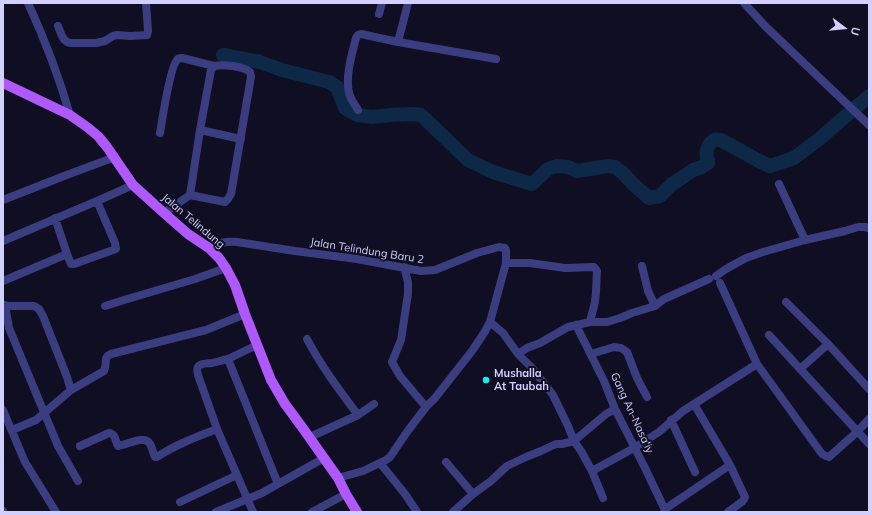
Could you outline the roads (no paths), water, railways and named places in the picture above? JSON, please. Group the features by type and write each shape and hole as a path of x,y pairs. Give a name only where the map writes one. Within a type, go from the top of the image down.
{"main road":[{"name":"Jalan Telindung","path":"3,83 70,115 87,127 98,136 115,157 133,185 188,234 209,248 219,258 235,285 274,386 285,404 338,478 357,512"}],"street":[{"path":"28,3 62,86 70,115"},
{"path":"58,26 63,39 70,44 96,43 105,41 117,35 144,36 148,31 146,3"},
{"path":"378,14 382,3"},
{"path":"398,42 408,3"},
{"path":"744,3 765,26 869,125"},
{"path":"358,110 348,91 349,72 356,38 358,35 361,34 496,59"},
{"path":"160,133 172,72 176,61 182,58 214,66 220,65 247,69 250,72 251,77 241,139 231,194 228,199 225,202 190,195 164,213"},
{"path":"190,195 211,70 214,66"},
{"path":"200,130 241,139"},
{"path":"3,200 115,157"},
{"path":"779,184 805,240"},
{"path":"3,240 133,185"},
{"path":"55,218 71,264 116,249 115,243 97,201"},
{"path":"518,354 568,327 590,322 607,322 655,306 664,300 715,280 726,269 746,258 805,240 858,227 869,228"},
{"name":"Jalan Telindung Baru 2","path":"209,248 221,242 228,241 356,259 421,271 435,270 477,253 499,247 505,248 506,250 506,263"},
{"path":"3,281 67,254"},
{"path":"338,478 363,471 390,457 426,407 435,398 484,334 490,322 506,263 530,263 565,268 594,267 597,271 596,293 590,322"},
{"path":"642,266 648,291 655,306"},
{"path":"404,267 408,282 408,294 401,340 392,362 400,376 426,407"},
{"path":"105,306 195,279 226,268"},
{"path":"715,280 756,364 822,454 829,456 857,432 869,419"},
{"path":"786,302 828,344 869,389"},
{"path":"71,390 65,371 39,309 34,306 4,306 9,328 58,446 78,481"},
{"path":"12,430 36,420 71,390 104,371 106,358 111,354 206,330 245,314"},
{"path":"490,322 503,333 518,354 532,368 553,395 574,441 592,471 603,498"},
{"name":"Gang An-Nasa'iy","path":"576,325 604,381 615,409 665,510"},
{"path":"769,335 869,444"},
{"path":"307,339 328,374 358,415"},
{"path":"800,369 828,344"},
{"path":"253,512 217,429 198,376 197,367 202,364 228,359 257,345"},
{"path":"591,354 614,347 621,348 627,352 646,397"},
{"path":"228,359 278,484"},
{"path":"592,471 634,448 659,432 683,411 756,364"},
{"path":"310,437 358,415 374,404"},
{"path":"694,404 730,465 745,497 743,502 728,512"},
{"path":"453,512 507,466 556,444 574,441 606,414 615,409"},
{"path":"3,410 25,462 56,512"},
{"path":"671,420 695,472"},
{"path":"80,446 112,433 118,446 135,441 147,441 150,444 154,457 156,457 189,439 217,429"},
{"path":"216,512 278,484 324,458"},
{"path":"446,462 473,494"},
{"path":"380,463 405,494 417,512"},
{"path":"665,510 730,465"},
{"path":"180,502 237,475"},
{"path":"312,512 346,494"}],"waterway":[{"path":"223,55 260,62 282,70 329,82 337,87 345,108 357,115 372,117 413,114 421,115 468,160 493,172 532,184 548,169 556,166 568,167 577,171 608,166 615,167 649,198 660,196 672,184 693,170 708,163 707,149 714,140 721,140 770,166 794,158 818,140 869,96"}],"place":[{"name":"Mushalla At Taubah","path":"486,380"}]}
